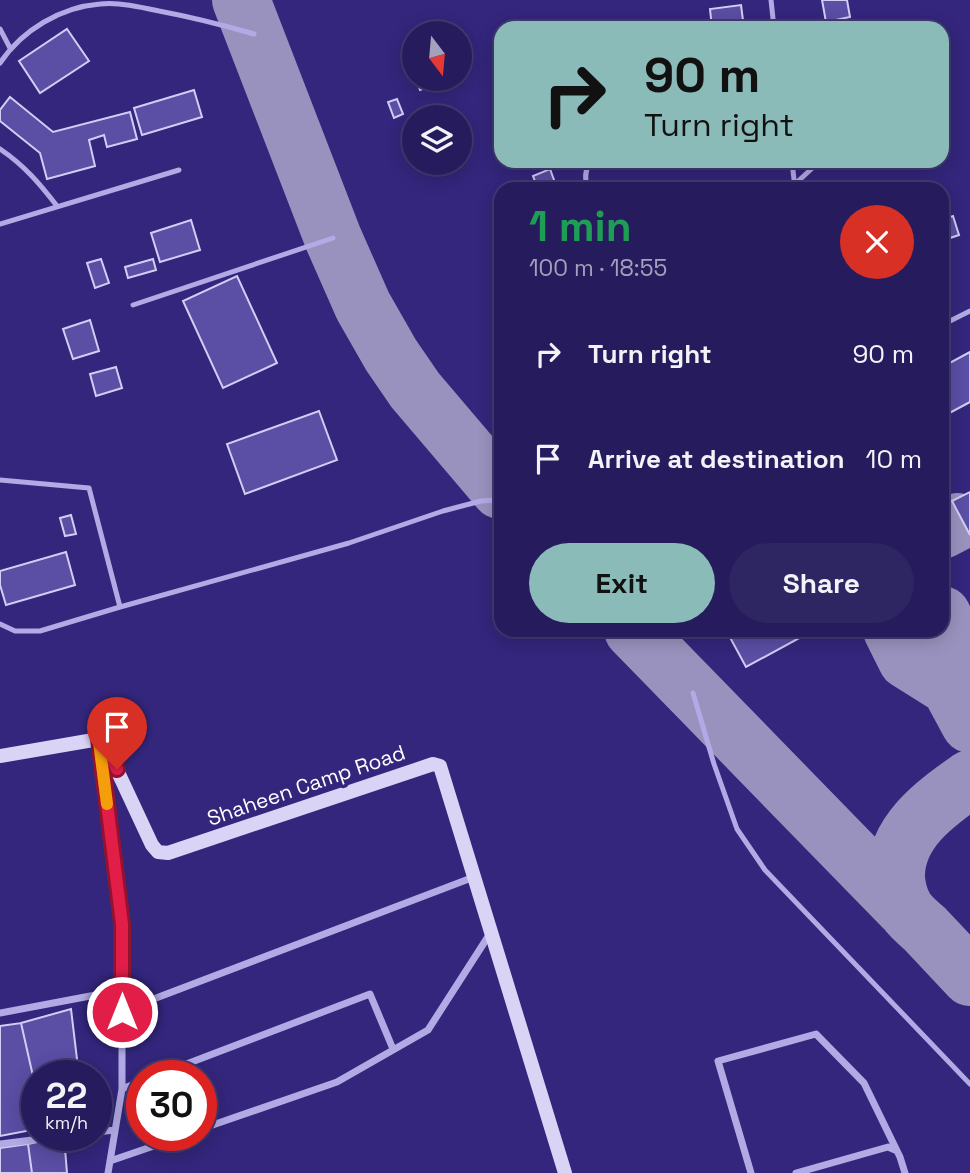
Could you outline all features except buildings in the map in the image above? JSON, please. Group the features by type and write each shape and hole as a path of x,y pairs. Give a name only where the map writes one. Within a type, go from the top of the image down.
{"street":[{"path":"0,756 99,739 122,924 122,1089 108,1173"},
{"name":"Shaheen Camp Road","path":"99,739 106,744 152,845 158,852 168,853 433,764 440,766 565,1173"},
{"path":"122,1012 475,877"},
{"path":"217,1123 337,1082 428,1030 491,931"},
{"path":"0,1013 122,990"},
{"path":"197,1060 370,994 394,1049"},
{"path":"751,1173 718,1061 816,1034 864,1083 905,1173"},
{"path":"122,1089 126,1088"},
{"path":"0,1144 21,1141"},
{"path":"796,1173 888,1147 895,1150"},
{"path":"110,1161 139,1151"}],"lane":[{"path":"771,0 774,21"},
{"path":"0,63 10,48 31,30 63,12 100,4 138,6 254,34"},
{"path":"0,29 10,48"},
{"path":"0,149 37,180 57,206"},
{"path":"799,182 813,168"},
{"path":"0,224 179,170"},
{"path":"133,305 333,238"},
{"path":"949,322 970,311"},
{"path":"0,480 89,488 120,607"},
{"path":"0,624 15,631 40,631 349,543 443,511 494,500"},
{"path":"693,693 737,829 765,870 970,1084"}],"taxiway":[{"path":"241,0 333,238 363,306 415,390 494,483"},
{"path":"949,526 957,522"},
{"path":"949,629 953,637 950,687"},
{"path":"640,637 904,908"},
{"path":"896,637 907,660 950,687 970,724"},
{"path":"970,779 931,809 910,833 897,862 896,879 902,903 912,918 970,977"}],"slow traffic":[{"path":"99,742 107,804"}],"route":[{"path":"117,769 106,744 99,739 122,924 122,1012"}]}
